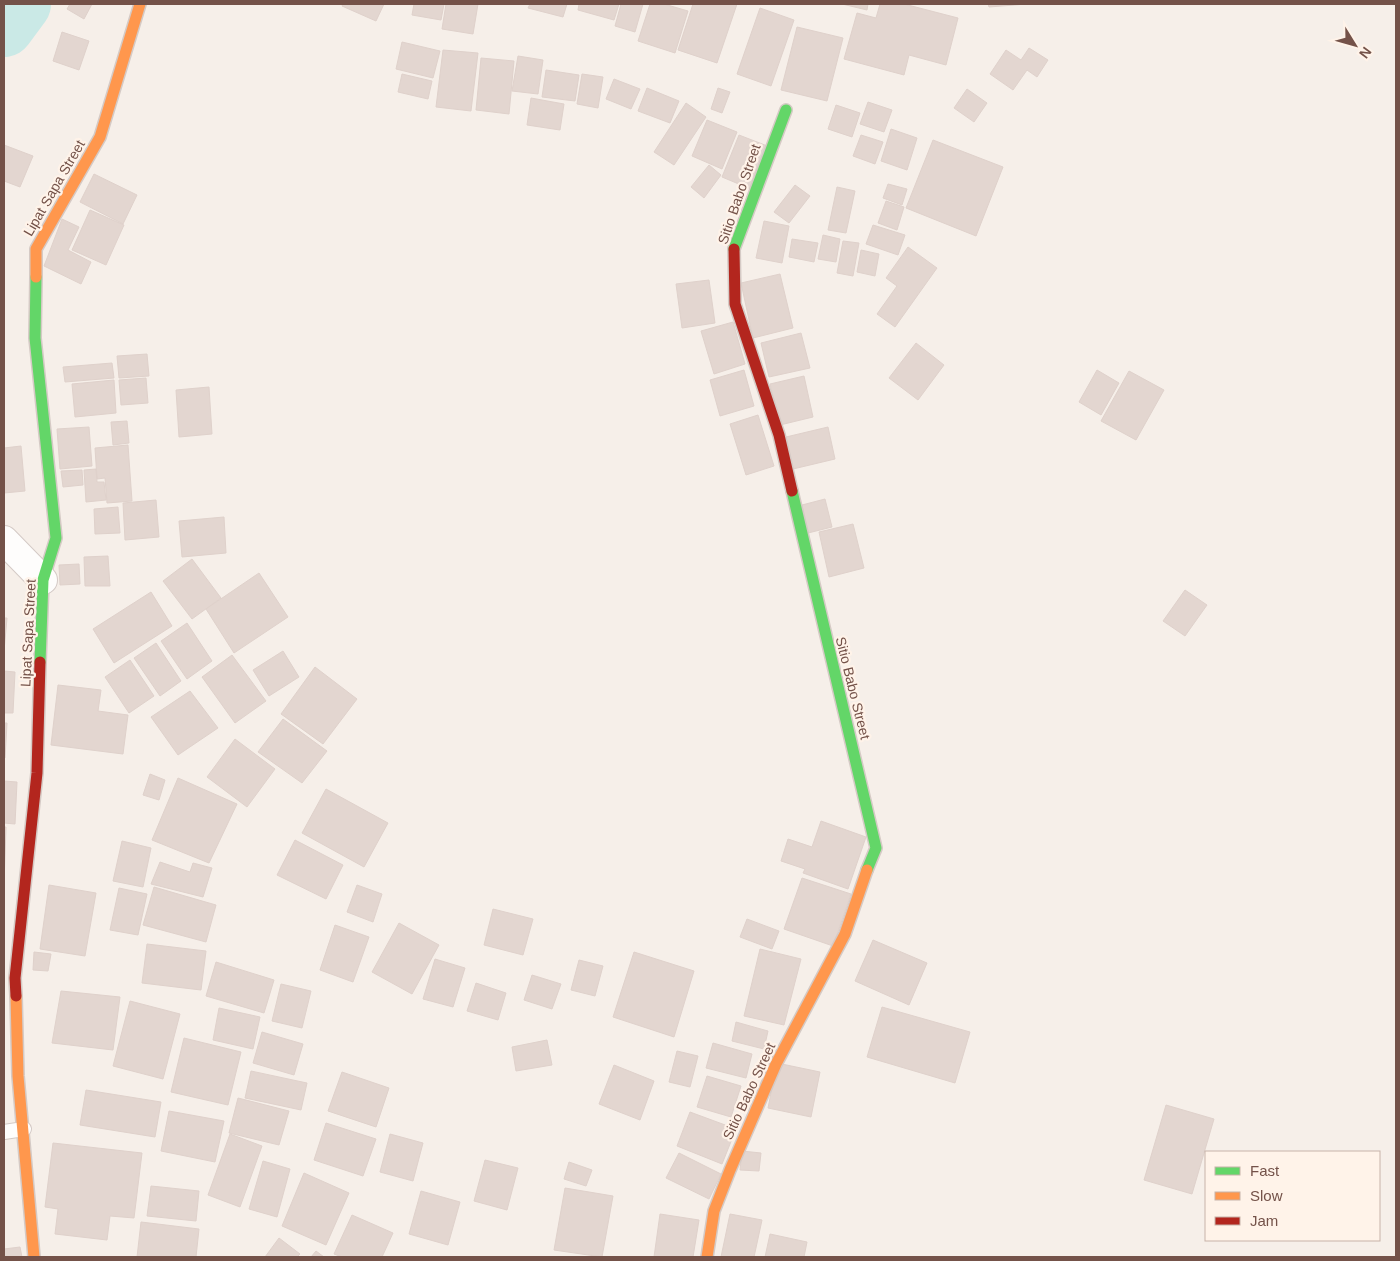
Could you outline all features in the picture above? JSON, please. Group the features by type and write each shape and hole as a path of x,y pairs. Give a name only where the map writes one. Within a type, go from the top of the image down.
{"street":[{"name":"Lipat Sapa Street","path":"34,1257 18,1076 15,978 38,773 43,580 56,538 35,338 36,250 100,137 140,4"},
{"name":"Sitio Babo Street","path":"707,1257 714,1212 730,1170 776,1064 845,934 859,888 876,848 779,434 735,304 733,252 786,110"},
{"path":"4,540 43,580"}],"lane":[{"path":"4,1132 24,1129"}],"building":[{"path":"70,4 92,4 84,19 67,9"},
{"path":"343,4 384,4 376,21 342,6"},
{"path":"414,4 444,4 441,20 412,15"},
{"path":"446,4 478,4 473,34 442,29"},
{"path":"530,4 567,4 563,17 528,8"},
{"path":"579,4 619,4 614,20 578,10"},
{"path":"621,4 643,4 635,32 615,26"},
{"path":"650,4 664,4 688,11 675,53 638,41"},
{"path":"693,4 737,4 717,63 678,50"},
{"path":"842,4 868,4 867,10"},
{"path":"880,4 904,4 958,18 946,65 909,55 904,75 844,59 857,13 876,18"},
{"path":"988,4 1027,4 989,7"},
{"path":"760,8 794,20 771,86 737,74"},
{"path":"797,27 843,38 827,101 781,90"},
{"path":"62,32 89,41 79,70 53,61"},
{"path":"402,42 440,51 433,78 396,69"},
{"path":"1029,48 1048,60 1037,77 1027,70 1013,90 990,74 1006,50 1021,60"},
{"path":"443,50 478,53 471,111 436,107"},
{"path":"518,56 543,60 538,94 512,91"},
{"path":"481,58 514,61 509,114 476,110"},
{"path":"546,70 579,75 575,101 542,97"},
{"path":"402,74 432,81 428,99 398,92"},
{"path":"582,74 603,77 598,108 577,104"},
{"path":"614,79 640,89 631,109 606,99"},
{"path":"647,88 679,101 670,123 638,111"},
{"path":"718,88 730,92 722,113 711,109"},
{"path":"967,89 987,103 974,122 954,108"},
{"path":"531,98 564,104 560,130 527,125"},
{"path":"868,102 892,110 884,132 860,124"},
{"path":"686,103 706,117 674,165 654,152"},
{"path":"836,105 860,113 852,137 828,129"},
{"path":"707,120 737,132 722,169 692,156"},
{"path":"891,129 917,138 907,170 881,161"},
{"path":"739,135 770,147 753,190 722,177"},
{"path":"861,135 883,142 875,164 853,156"},
{"path":"933,140 1003,167 976,236 906,208"},
{"path":"4,145 33,156 20,187 4,181"},
{"path":"709,165 721,175 704,198 691,187"},
{"path":"94,174 137,195 123,224 80,202"},
{"path":"888,184 907,189 902,205 883,198"},
{"path":"795,185 810,196 789,223 774,212"},
{"path":"837,187 855,191 846,233 828,230"},
{"path":"886,201 904,207 897,230 878,223"},
{"path":"90,210 124,225 106,265 72,250"},
{"path":"62,219 79,227 68,250 91,262 81,284 44,266"},
{"path":"764,221 789,226 782,263 756,258"},
{"path":"873,225 905,235 898,255 866,244"},
{"path":"823,235 840,239 836,262 818,259"},
{"path":"792,239 818,243 814,262 789,257"},
{"path":"843,241 859,243 853,276 837,273"},
{"path":"908,247 937,268 895,327 877,314 897,286 886,278"},
{"path":"861,250 879,254 875,276 857,272"},
{"path":"780,274 793,328 753,338 741,283"},
{"path":"709,280 715,323 682,328 676,284"},
{"path":"733,322 745,364 714,374 701,331"},
{"path":"801,333 810,368 769,377 761,343"},
{"path":"916,343 944,365 918,400 889,378"},
{"path":"147,354 149,376 119,378 117,356"},
{"path":"112,363 114,378 65,382 63,367"},
{"path":"744,370 754,406 720,416 710,380"},
{"path":"1097,370 1119,383 1101,415 1079,402"},
{"path":"1129,371 1164,390 1136,440 1101,421"},
{"path":"804,376 813,417 780,425 770,384"},
{"path":"146,378 148,403 121,405 119,380"},
{"path":"114,380 116,413 75,417 72,384"},
{"path":"209,387 212,434 179,437 176,390"},
{"path":"758,415 774,466 746,475 730,424"},
{"path":"127,421 129,443 113,445 111,422"},
{"path":"89,427 92,466 60,469 57,429"},
{"path":"828,427 835,459 793,469 786,437"},
{"path":"128,445 132,501 107,503 105,478 97,479 95,448"},
{"path":"21,446 25,491 4,493 4,448"},
{"path":"96,469 97,482 104,482 106,500 86,502 84,470"},
{"path":"82,470 83,485 63,487 61,471"},
{"path":"825,499 832,527 808,533 802,505"},
{"path":"156,500 159,537 125,540 123,503"},
{"path":"118,507 120,533 95,534 94,509"},
{"path":"224,517 226,553 182,557 179,521"},
{"path":"853,524 864,568 829,577 819,532"},
{"path":"108,556 110,586 85,586 84,557"},
{"path":"192,559 221,598 192,619 163,581"},
{"path":"79,564 80,584 60,585 59,565"},
{"path":"259,573 288,617 234,653 206,609"},
{"path":"1185,590 1207,605 1185,636 1163,621"},
{"path":"151,592 172,626 114,663 93,629"},
{"path":"4,618 7,618 4,651"},
{"path":"187,623 212,661 187,679 161,641"},
{"path":"156,643 181,681 160,696 134,658"},
{"path":"283,651 299,677 269,696 253,670"},
{"path":"232,655 266,701 235,723 202,677"},
{"path":"130,660 154,696 129,713 105,677"},
{"path":"315,667 357,699 323,744 281,714"},
{"path":"4,671 15,672 13,713 4,713"},
{"path":"58,685 101,690 98,711 128,715 123,754 51,745"},
{"path":"190,691 218,728 178,755 151,717"},
{"path":"283,719 327,751 302,783 258,752"},
{"path":"4,723 7,723 5,758 4,758"},
{"path":"235,739 275,769 247,807 207,777"},
{"path":"150,774 165,780 159,800 143,795"},
{"path":"178,778 237,804 209,863 152,840"},
{"path":"4,781 17,782 15,824 4,823"},
{"path":"326,789 388,823 364,867 302,833"},
{"path":"821,821 866,837 848,889 803,873 805,869 781,861 788,839 812,847"},
{"path":"4,827 6,827 4,884"},
{"path":"295,840 343,865 326,899 277,875"},
{"path":"122,841 151,848 143,887 113,881"},
{"path":"160,862 190,872 193,863 212,868 203,897 151,884"},
{"path":"802,878 851,894 833,946 784,929"},
{"path":"49,885 96,893 85,956 40,949"},
{"path":"357,885 382,894 373,922 347,912"},
{"path":"154,887 216,905 206,942 143,925"},
{"path":"119,888 147,894 138,935 110,930"},
{"path":"493,909 533,919 523,955 484,945"},
{"path":"747,919 779,931 772,949 740,937"},
{"path":"399,923 439,945 412,994 372,972"},
{"path":"335,925 369,937 353,982 320,970"},
{"path":"873,940 927,963 909,1005 855,981"},
{"path":"147,944 206,951 201,990 142,983"},
{"path":"760,949 801,959 784,1025 744,1016"},
{"path":"34,952 51,954 48,971 33,970"},
{"path":"634,952 694,971 674,1037 613,1017"},
{"path":"435,959 465,968 453,1007 423,999"},
{"path":"579,960 603,966 595,996 571,990"},
{"path":"216,962 274,980 264,1013 206,996"},
{"path":"532,975 561,984 552,1009 524,1000"},
{"path":"476,983 506,993 498,1020 467,1011"},
{"path":"281,984 311,991 302,1028 272,1021"},
{"path":"61,991 120,997 113,1050 52,1043"},
{"path":"130,1001 180,1014 163,1079 113,1066"},
{"path":"882,1007 970,1032 955,1083 867,1057"},
{"path":"219,1008 260,1017 253,1049 213,1040"},
{"path":"736,1022 768,1031 764,1049 732,1041"},
{"path":"262,1032 303,1044 294,1075 253,1063"},
{"path":"184,1038 241,1052 228,1105 171,1092"},
{"path":"547,1040 552,1065 516,1071 512,1047"},
{"path":"713,1043 752,1054 746,1078 706,1068"},
{"path":"677,1051 698,1056 690,1087 669,1082"},
{"path":"777,1063 820,1072 811,1117 768,1108"},
{"path":"614,1065 654,1081 640,1120 599,1104"},
{"path":"251,1071 307,1083 301,1110 245,1098"},
{"path":"342,1072 389,1088 376,1127 328,1111"},
{"path":"707,1076 741,1086 731,1117 697,1107"},
{"path":"86,1090 161,1102 155,1137 80,1125"},
{"path":"238,1098 289,1111 279,1145 229,1133"},
{"path":"1166,1105 1214,1119 1192,1194 1144,1180"},
{"path":"169,1111 224,1121 215,1162 161,1151"},
{"path":"690,1112 736,1129 722,1164 677,1146"},
{"path":"326,1123 376,1139 363,1176 314,1160"},
{"path":"230,1134 262,1146 240,1207 208,1195"},
{"path":"390,1134 423,1143 413,1181 380,1172"},
{"path":"53,1143 142,1153 134,1218 110,1216 107,1240 55,1234 58,1209 45,1207"},
{"path":"742,1151 761,1153 759,1171 740,1170"},
{"path":"679,1153 721,1174 709,1199 666,1178"},
{"path":"485,1160 518,1168 507,1210 474,1201"},
{"path":"263,1161 290,1169 277,1217 249,1209"},
{"path":"569,1162 592,1170 586,1186 564,1179"},
{"path":"304,1173 349,1193 326,1245 282,1226"},
{"path":"151,1186 199,1191 196,1221 147,1216"},
{"path":"565,1188 613,1196 602,1257 554,1250"},
{"path":"421,1191 460,1202 448,1245 409,1234"},
{"path":"660,1214 699,1220 693,1257 654,1257"},
{"path":"730,1214 762,1220 754,1257 721,1257"},
{"path":"352,1215 393,1233 382,1257 342,1257 334,1254"},
{"path":"141,1222 199,1229 196,1257 137,1257"},
{"path":"770,1234 807,1242 804,1257 765,1257"},
{"path":"279,1238 300,1254 297,1257 265,1257"},
{"path":"20,1247 22,1257 4,1257 4,1249"},
{"path":"316,1251 324,1257 311,1257"}],"waterway":[{"path":"4,27 21,4"}],"traffic: fast":[{"path":"734,249 786,110"},
{"path":"36,277 35,338 56,538 43,580 40,662"},
{"path":"792,491 876,848 867,870"}],"traffic: slow":[{"path":"36,277 36,249 100,137 140,4"},
{"path":"707,1257 714,1211 730,1170 776,1064 845,934 867,870"},
{"path":"16,996 18,1076 34,1257"}],"traffic: jam":[{"path":"734,249 735,304 779,435 792,491"},
{"path":"16,996 15,978 37,773 40,662"}]}
